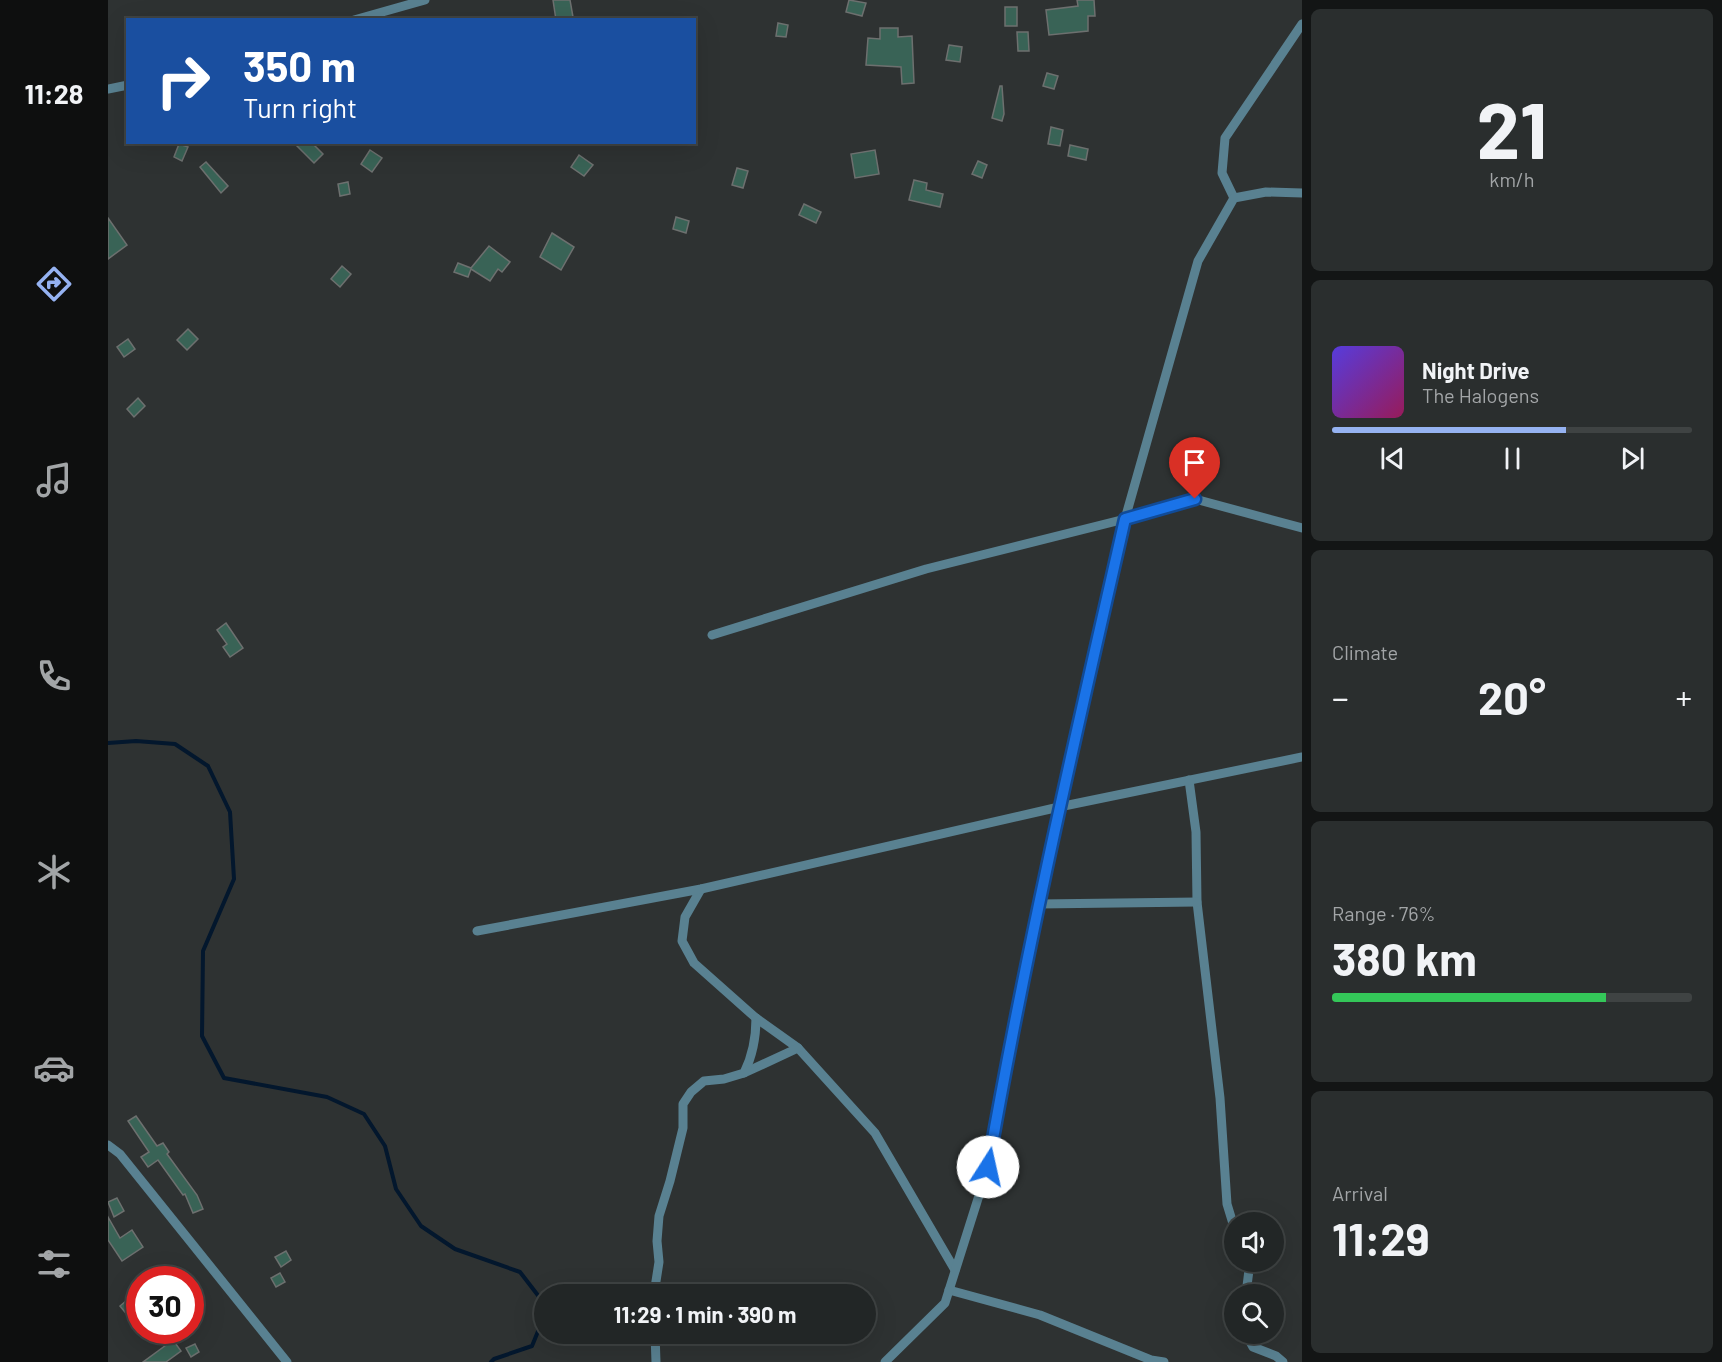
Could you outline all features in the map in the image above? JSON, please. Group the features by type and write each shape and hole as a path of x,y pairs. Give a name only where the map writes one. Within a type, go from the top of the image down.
{"street":[{"path":"361,18 425,0"},
{"path":"1234,198 1222,173 1225,138 1302,24"},
{"path":"108,89 126,85"},
{"path":"885,1362 945,1303 988,1167 1059,807 1125,519 1198,261 1234,198 1266,192 1302,193"},
{"path":"712,635 926,569 1195,499 1302,528"},
{"path":"477,931 701,889 1059,807 1302,757"},
{"path":"1189,780 1196,832 1197,902 1220,1098 1229,1212"},
{"path":"701,889 685,917 682,941 693,963 756,1018 798,1048 875,1133 955,1270"},
{"path":"1039,904 1197,902"},
{"path":"744,1073 752,1058 756,1037 756,1018"},
{"path":"656,1284 659,1262 657,1241 659,1216 683,1128 683,1104 691,1092 704,1080 724,1079 744,1073 798,1048"},
{"path":"108,1145 120,1154 286,1362"},
{"path":"949,1290 1040,1315 1150,1360 1164,1362"},
{"path":"655,1344 656,1362"},
{"path":"1251,1344 1253,1347 1276,1356 1283,1362"}],"building":[{"path":"553,0 570,0 573,17 556,18"},
{"path":"849,0 866,3 862,16 846,12"},
{"path":"1077,0 1094,0 1095,16 1088,16 1088,31 1049,35 1046,10 1078,6"},
{"path":"1005,7 1017,7 1017,26 1005,26"},
{"path":"778,23 788,25 786,37 776,36"},
{"path":"880,28 898,28 898,37 912,36 914,83 902,84 901,67 866,65 868,38 880,39"},
{"path":"1017,32 1028,32 1029,51 1018,51"},
{"path":"949,45 962,47 960,62 946,60"},
{"path":"1047,73 1058,76 1054,89 1043,86"},
{"path":"1000,86 1002,86 1004,114 1002,121 992,118"},
{"path":"1051,127 1063,130 1060,146 1048,144"},
{"path":"179,144 188,147 182,161 174,157"},
{"path":"295,144 313,144 323,154 314,163"},
{"path":"1070,145 1088,149 1086,160 1068,156"},
{"path":"370,150 382,158 372,172 361,164"},
{"path":"875,150 879,174 855,178 851,154"},
{"path":"579,155 593,165 584,176 571,167"},
{"path":"978,161 987,165 982,178 972,174"},
{"path":"206,162 228,186 221,193 200,167"},
{"path":"737,168 748,171 743,188 732,185"},
{"path":"914,180 927,183 926,190 943,194 940,207 909,200"},
{"path":"348,182 350,194 340,196 338,184"},
{"path":"804,204 821,212 816,223 799,215"},
{"path":"676,217 689,221 686,233 673,229"},
{"path":"108,218 127,245 108,259"},
{"path":"552,233 574,247 561,270 540,257"},
{"path":"489,246 510,262 502,272 498,269 490,281 471,269 468,277 454,272 458,263 471,268"},
{"path":"342,266 351,274 340,287 331,279"},
{"path":"188,329 198,339 187,350 177,340"},
{"path":"128,339 135,349 124,357 117,347"},
{"path":"138,398 145,406 134,417 127,409"},
{"path":"226,623 243,648 230,657 223,647 227,644 217,630"},
{"path":"136,1116 157,1146 163,1143 169,1152 167,1154 197,1195 203,1209 193,1213 185,1194 183,1195 158,1160 148,1167 141,1157 149,1152 128,1121"},
{"path":"117,1198 124,1211 114,1217 108,1202"},
{"path":"108,1217 120,1238 132,1230 143,1247 122,1261 108,1240"},
{"path":"286,1251 291,1260 281,1267 275,1257"},
{"path":"280,1273 285,1282 276,1287 271,1278"},
{"path":"126,1301 126,1313 120,1306"},
{"path":"168,1344 176,1344 181,1351 166,1362 143,1362"},
{"path":"195,1344 199,1352 191,1357 186,1348"}],"waterway":[{"path":"108,743 136,741 175,744 208,766 230,812 234,879 203,951 202,1036 224,1078 327,1097 364,1114 385,1146 396,1189 421,1226 455,1249 520,1272 540,1298 541,1324 532,1346 491,1362"}],"route":[{"path":"988,1167 1059,807 1125,519 1195,499"}]}
